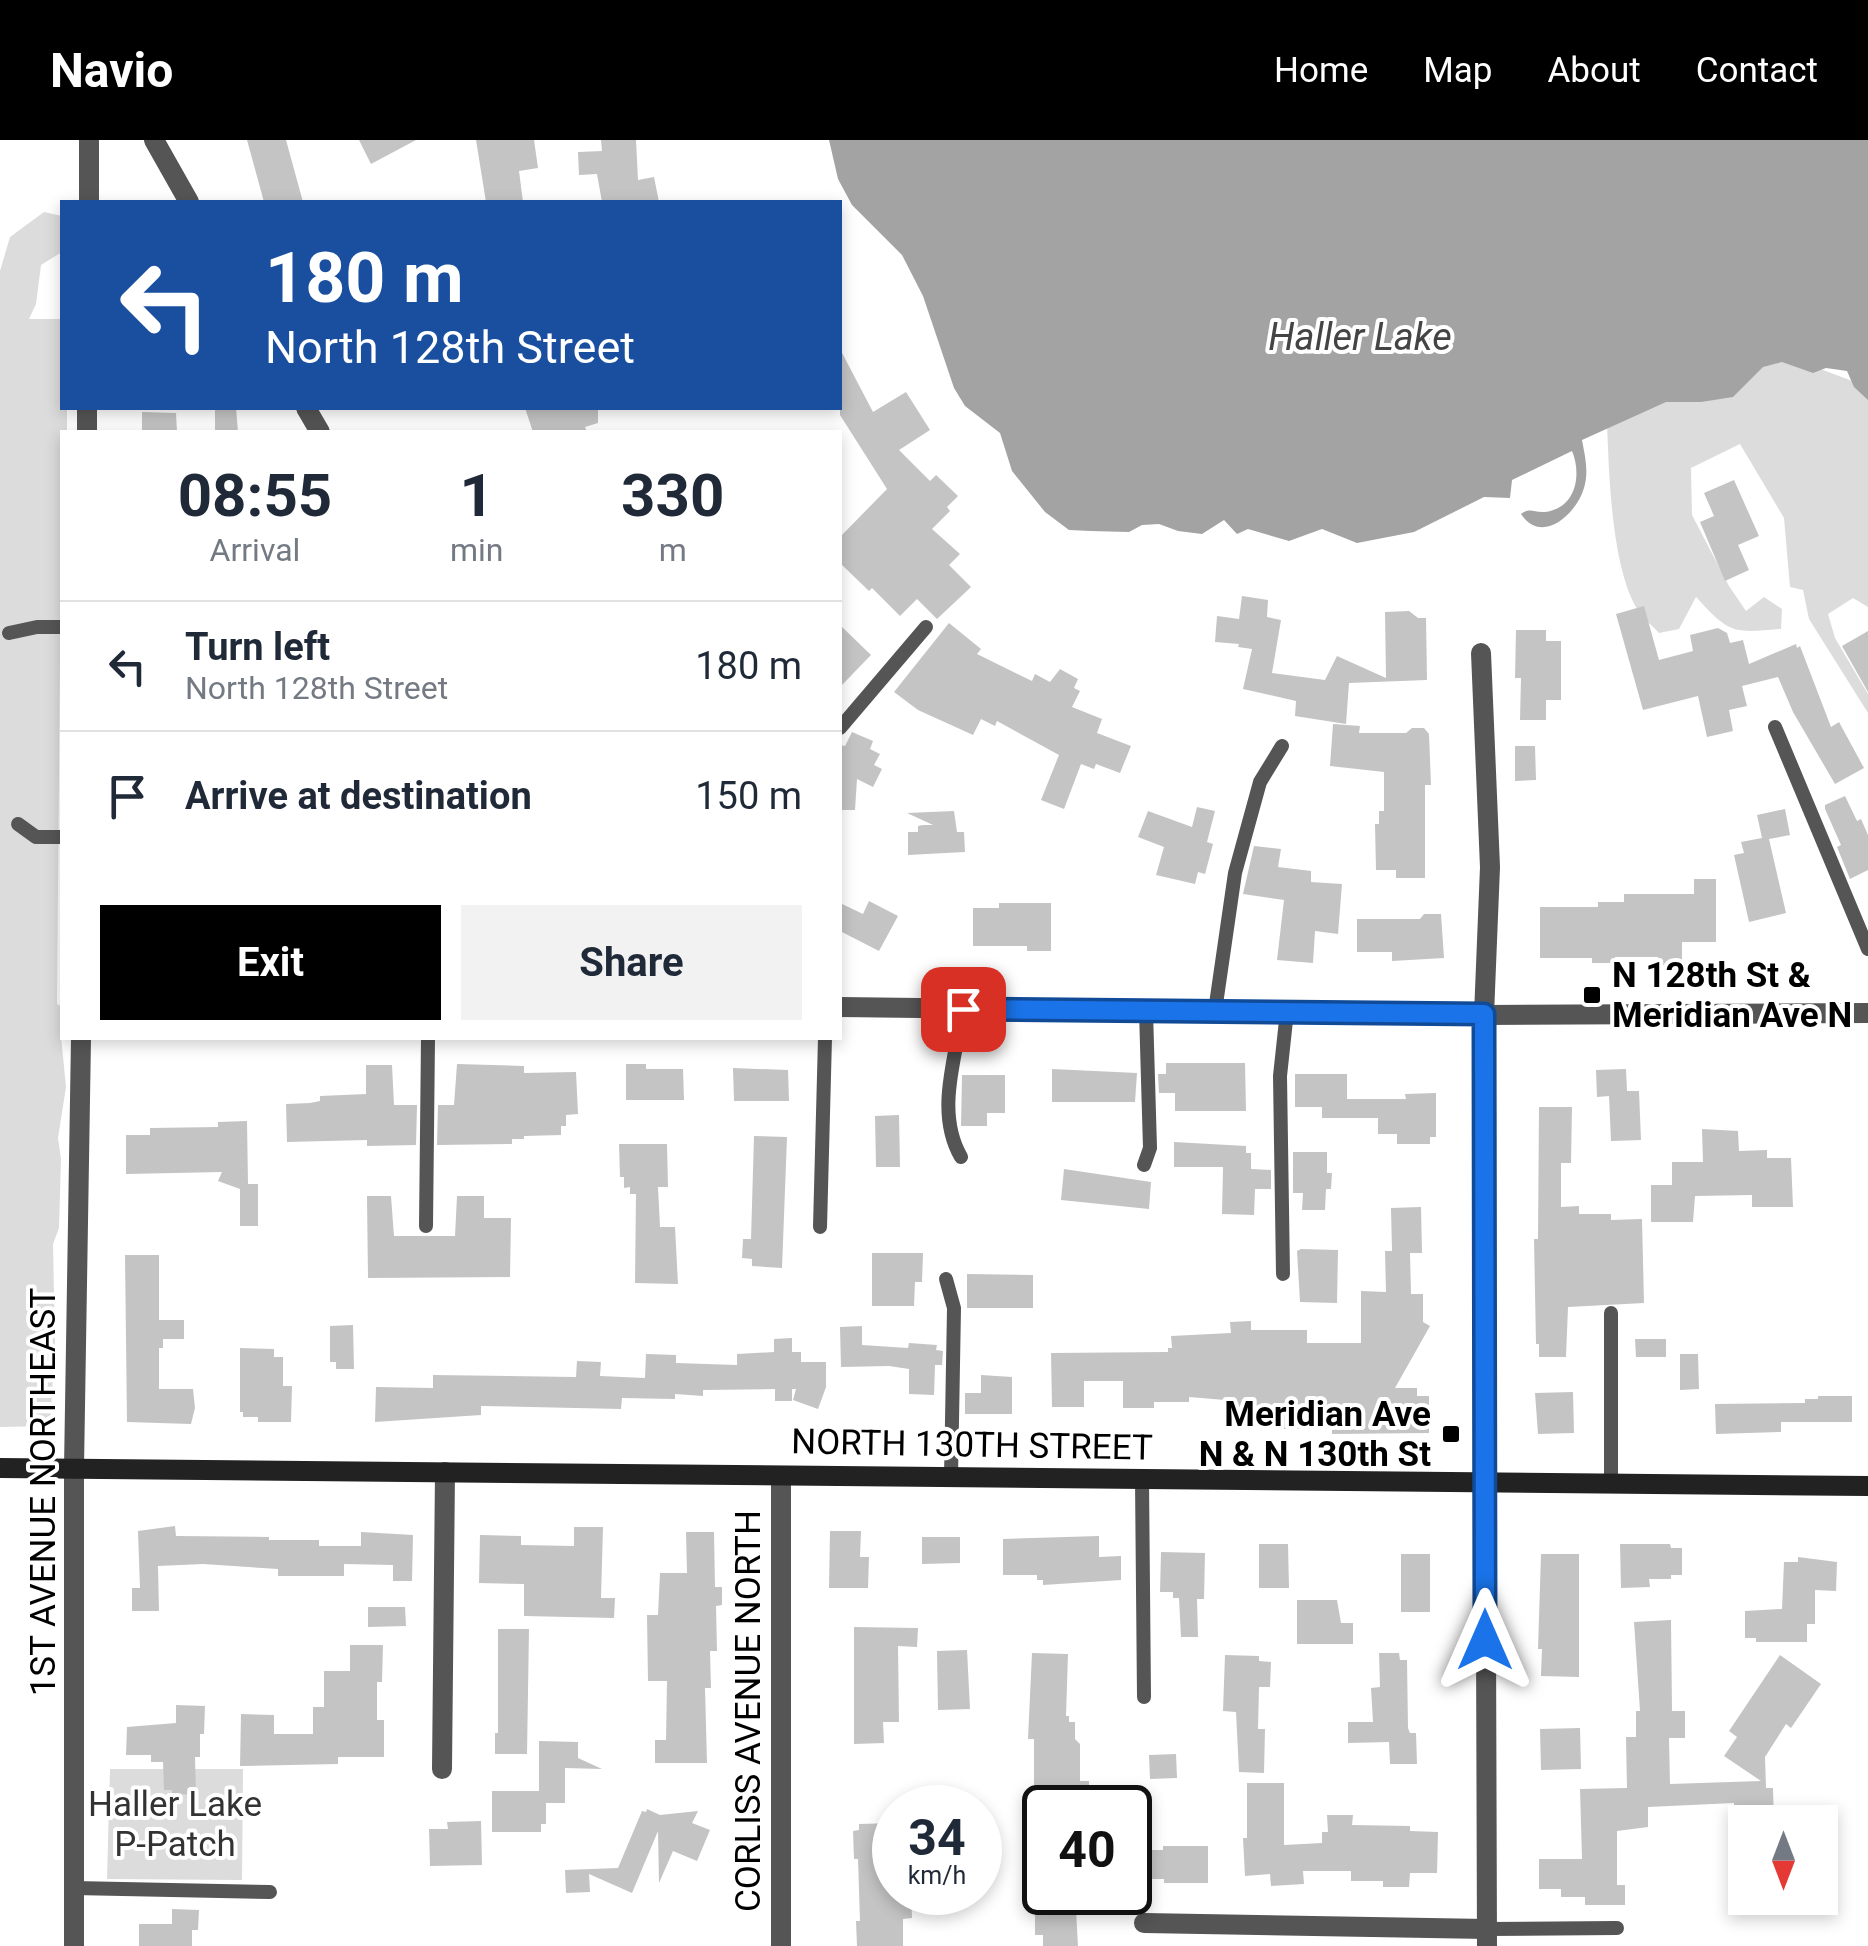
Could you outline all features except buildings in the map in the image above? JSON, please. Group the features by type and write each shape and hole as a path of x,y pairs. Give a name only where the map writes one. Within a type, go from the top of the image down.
{"main road":[{"name":"NORTH 130TH STREET","path":"0,1468 1868,1486"}],"street":[{"path":"89,200 90,140"},
{"path":"154,140 189,200"},
{"path":"1144,1923 1486,1937 1484,1014 1490,867 1481,652"},
{"path":"842,1007 1484,1014 1868,1012"},
{"name":"1ST AVENUE NORTHEAST","path":"74,1946 74,1468 81,1040"},
{"path":"442,1768 444,1472"},
{"name":"CORLISS AVENUE NORTH","path":"781,1476 781,1946"}],"lane":[{"path":"9,633 60,627"},
{"path":"842,726 926,627"},
{"path":"1775,728 1868,949"},
{"path":"1215,1012 1234,873 1260,782 1282,746"},
{"path":"18,824 36,837 60,837"},
{"path":"962,1157 950,1132 950,1088 963,1009"},
{"path":"1144,1165 1150,1148 1146,1011"},
{"path":"1282,1274 1280,1076 1288,1012"},
{"path":"426,1226 428,1040"},
{"path":"820,1227 826,1040"},
{"path":"946,1279 954,1308 951,1477"},
{"path":"1610,1485 1611,1313"},
{"path":"1142,1480 1144,1696"},
{"path":"74,1888 270,1892"},
{"path":"1486,1937 1617,1928"}],"green space":[{"path":"44,212 60,216 60,253 41,265 36,304 29,319 60,319 60,410 67,410 67,430 60,430 57,1004 66,1087 58,1138 61,1159 59,1228 53,1244 55,1347 50,1426 0,1427 0,271 10,237"},
{"path":"1770,350 1863,385 1868,391 1868,607 1853,598 1828,614 1835,638 1868,694 1868,713 1809,619 1803,590 1790,587 1784,518 1740,444 1691,468 1692,515 1746,611 1764,597 1782,609 1781,629 1733,628 1696,597 1679,629 1659,633 1642,616 1624,576 1614,523 1607,423"},
{"name":"Haller Lake P-Patch","path":"110,1769 243,1769 242,1880 107,1879"}],"water":[{"name":"Haller Lake","path":"829,140 1868,140 1868,400 1854,387 1847,371 1826,368 1813,373 1782,362 1763,367 1733,397 1666,402 1582,440 1584,488 1567,516 1548,526 1529,523 1521,514 1555,509 1570,497 1576,480 1572,451 1512,480 1510,498 1484,497 1414,532 1357,543 1322,529 1289,541 1248,529 1237,534 1224,520 1202,534 1159,524 1142,525 1129,532 1069,530 1045,512 1012,471 1000,433 965,406 954,388 923,296 902,255 852,205 838,179"}],"place":[{"name":"N 128th St & Meridian Ave N","path":"1592,995"},
{"name":"Meridian Ave N & N 130th St","path":"1451,1434"}],"route":[{"path":"963,1009 1484,1014 1485,1640"}]}
